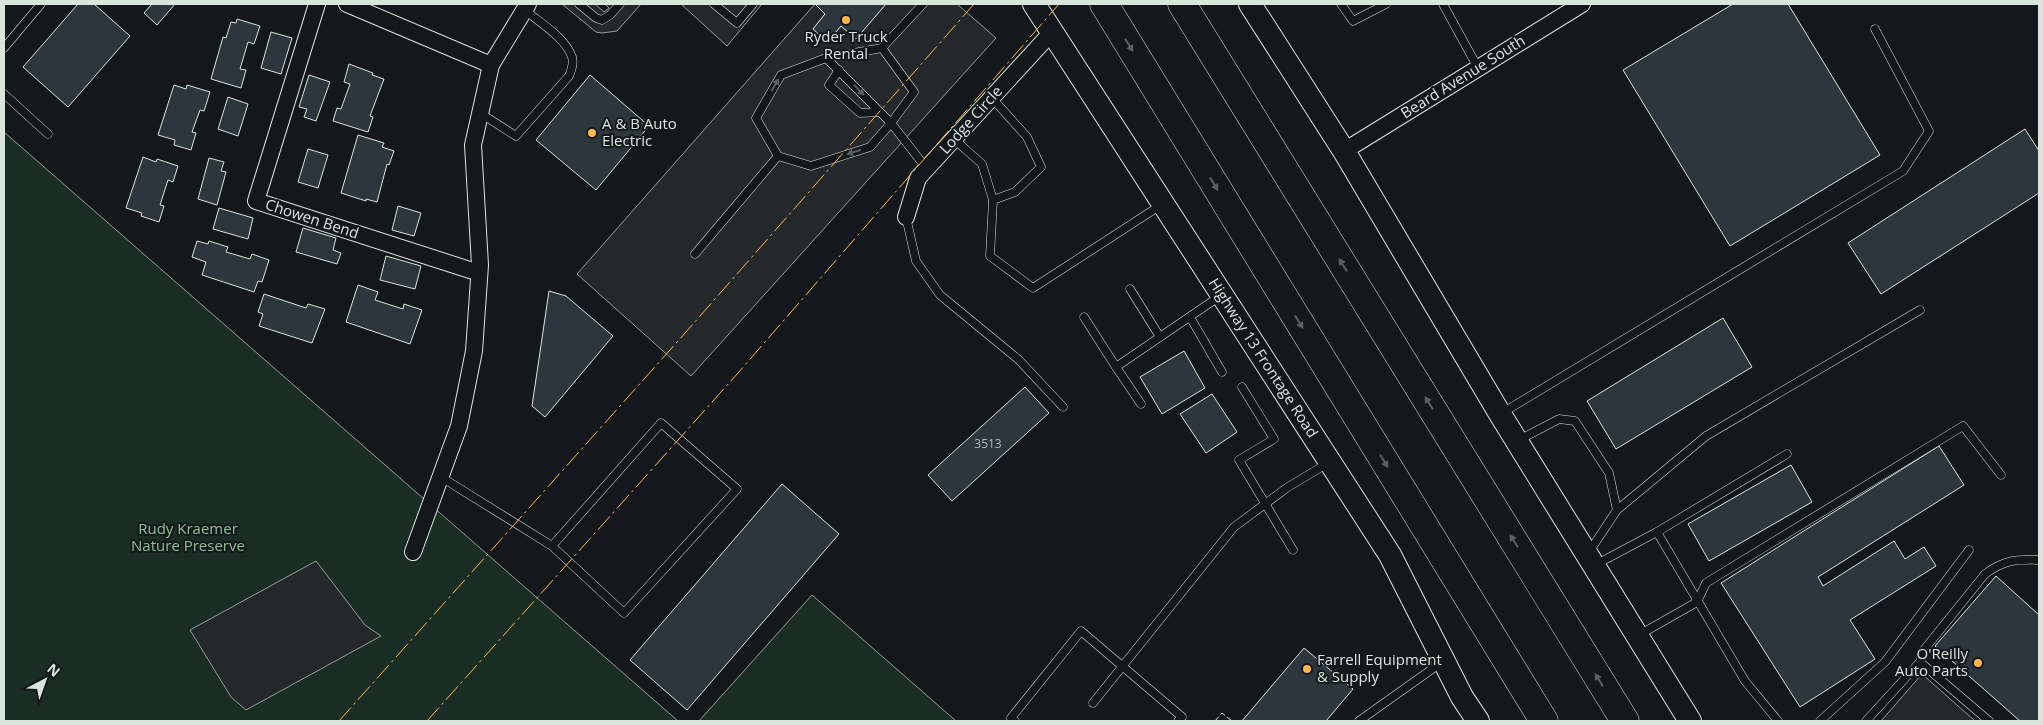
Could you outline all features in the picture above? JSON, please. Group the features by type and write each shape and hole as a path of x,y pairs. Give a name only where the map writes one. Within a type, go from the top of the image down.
{"highway":[{"path":"1104,4 1544,721"},
{"path":"1182,4 1625,721"}],"street":[{"name":"Chowen Bend","path":"317,4 256,201 479,273"},
{"path":"347,4 491,65"},
{"name":"Highway 13 Frontage Road","path":"1034,4 1390,555 1462,697 1478,721"},
{"name":"Beard Avenue South","path":"1344,151 1582,4"},
{"path":"1253,5 1344,151 1500,414 1690,721"},
{"path":"413,552 442,477 459,426 474,351 479,273 473,145 491,65 527,7"},
{"name":"Lodge Circle","path":"906,217 918,178 1052,32"}],"lane":[{"path":"4,48 41,4"},
{"path":"579,4 596,18 602,20 620,4"},
{"path":"714,4 736,23 753,4"},
{"path":"882,48 914,92 870,147 811,166 778,156 756,118 781,75 826,58 882,48 923,4"},
{"path":"1341,4 1353,21 1386,4"},
{"path":"1443,4 1478,68"},
{"path":"480,113 516,136 570,76 573,66 572,57 563,42 527,7"},
{"path":"1500,414 1903,172 1929,131 1875,29"},
{"path":"826,58 891,123 927,169"},
{"path":"839,70 829,85 860,113 879,112"},
{"path":"4,94 48,134"},
{"path":"992,98 1026,137 1041,166 1015,192 993,200"},
{"path":"954,139 982,164 993,200 990,256 1033,288 1163,204"},
{"path":"695,254 778,156"},
{"path":"906,217 916,261 940,295 1018,360 1063,406"},
{"path":"1130,289 1160,337"},
{"path":"1116,367 1222,295"},
{"path":"1590,561 1617,510 1706,436 1920,310"},
{"path":"1084,317 1141,404"},
{"path":"1190,317 1222,372"},
{"path":"1242,387 1274,439 1240,460 1293,550"},
{"path":"1517,441 1559,419 1575,421 1609,473 1617,510"},
{"path":"442,477 552,546 624,613 737,489 661,423 552,546"},
{"path":"1638,636 1697,602 1706,583 1963,426 2001,475"},
{"path":"1590,561 1657,532 1787,454"},
{"path":"1093,703 1234,527 1288,487 1330,462"},
{"path":"1657,532 1745,681 1778,721"},
{"path":"1820,721 1885,662 1969,550"},
{"path":"1866,721 1920,662 1923,651 1985,574 1996,566 2015,559 2039,560"},
{"path":"1015,721 1011,718 1081,631 1182,717 1178,721"},
{"path":"1359,721 1444,660"},
{"path":"1920,662 1989,721"}],"green space":[{"name":"Rudy Kraemer Nature Preserve","path":"4,132 678,721 4,721"},
{"path":"812,595 956,721 699,721"}],"shaded area":[{"path":"562,4 595,4 604,12 609,8 605,4 641,4 617,31 602,33 596,32"},
{"path":"681,4 762,4 727,46"},
{"path":"815,4 825,14 813,29 827,42 841,26 856,38 886,4 957,4 996,38 691,376 577,274"},
{"path":"316,561 365,625 381,636 246,710 231,697 190,630"},
{"path":"1922,674 1975,721 1881,721"}],"building":[{"path":"78,4 94,4 130,36 68,107 23,67"},
{"path":"152,4 175,4 157,25 144,13"},
{"name":"Ryder Truck Rental","path":"815,4 886,4 856,39 841,26 827,42 813,29 825,14"},
{"path":"1733,4 1788,4 1880,155 1730,246 1623,70"},
{"path":"237,19 260,26 254,44 248,42 240,69 246,70 241,88 211,79 223,37 226,38 231,22 236,23"},
{"path":"271,32 292,38 281,74 261,68"},
{"path":"349,64 384,79 370,116 373,117 368,132 333,121 337,108 341,109 350,84 344,82"},
{"path":"309,75 330,82 316,121 304,117 307,109 299,107"},
{"name":"A & B Auto Electric","path":"590,75 649,126 596,190 536,140"},
{"path":"174,85 186,89 187,85 210,92 204,111 200,110 192,132 196,133 191,150 174,145 175,140 158,135"},
{"path":"228,97 248,104 238,136 218,129"},
{"path":"2025,129 2039,151 2039,193 1881,294 1848,243"},
{"path":"358,135 384,143 382,147 394,151 389,165 387,164 377,202 366,199 366,201 341,193"},
{"path":"308,149 328,155 318,188 298,182"},
{"path":"143,157 156,162 157,159 178,166 173,182 168,180 160,205 164,206 159,222 141,216 142,213 126,208"},
{"path":"209,158 224,162 221,171 226,172 217,205 198,199"},
{"path":"398,206 421,213 414,236 392,230"},
{"path":"219,208 253,218 248,239 213,229"},
{"path":"303,228 336,238 333,250 341,253 337,264 296,252"},
{"path":"197,241 208,244 209,241 228,247 226,252 250,259 252,254 269,260 262,282 258,281 254,292 202,275 206,262 192,257"},
{"path":"386,256 421,266 415,289 380,280"},
{"path":"358,285 378,292 375,300 403,309 404,304 422,310 410,344 346,322"},
{"path":"549,291 566,296 613,336 545,417 532,406"},
{"path":"264,294 306,308 308,304 325,309 312,343 259,326 263,314 258,312"},
{"path":"1723,318 1752,367 1616,449 1587,401"},
{"path":"1184,351 1205,388 1162,414 1140,377"},
{"path":"1025,387 1049,413 952,501 928,475"},
{"path":"1212,394 1237,432 1206,453 1180,414"},
{"path":"1939,446 1964,485 1818,577 1823,586 1894,541 1905,559 1924,547 1936,566 1850,620 1875,659 1800,707 1721,583"},
{"path":"1791,465 1812,502 1709,561 1688,524"},
{"path":"782,484 839,534 687,710 630,660"},
{"path":"1996,576 2039,615 2039,721 2020,721 1935,646"},
{"name":"Farrell Equipment & Supply","path":"1304,648 1353,689 1326,721 1242,721"}],"fence":[{"path":"1215,721 1222,713 1232,721"}],"power":[{"path":"339,721 686,332 974,4"},
{"path":"427,721 738,373 1059,4"}],"place":[{"name":"Ryder Truck Rental","path":"846,20"},
{"name":"A & B Auto Electric","path":"592,133"},
{"name":"O'Reilly Auto Parts","path":"1978,663"},
{"name":"Farrell Equipment & Supply","path":"1307,669"}]}
